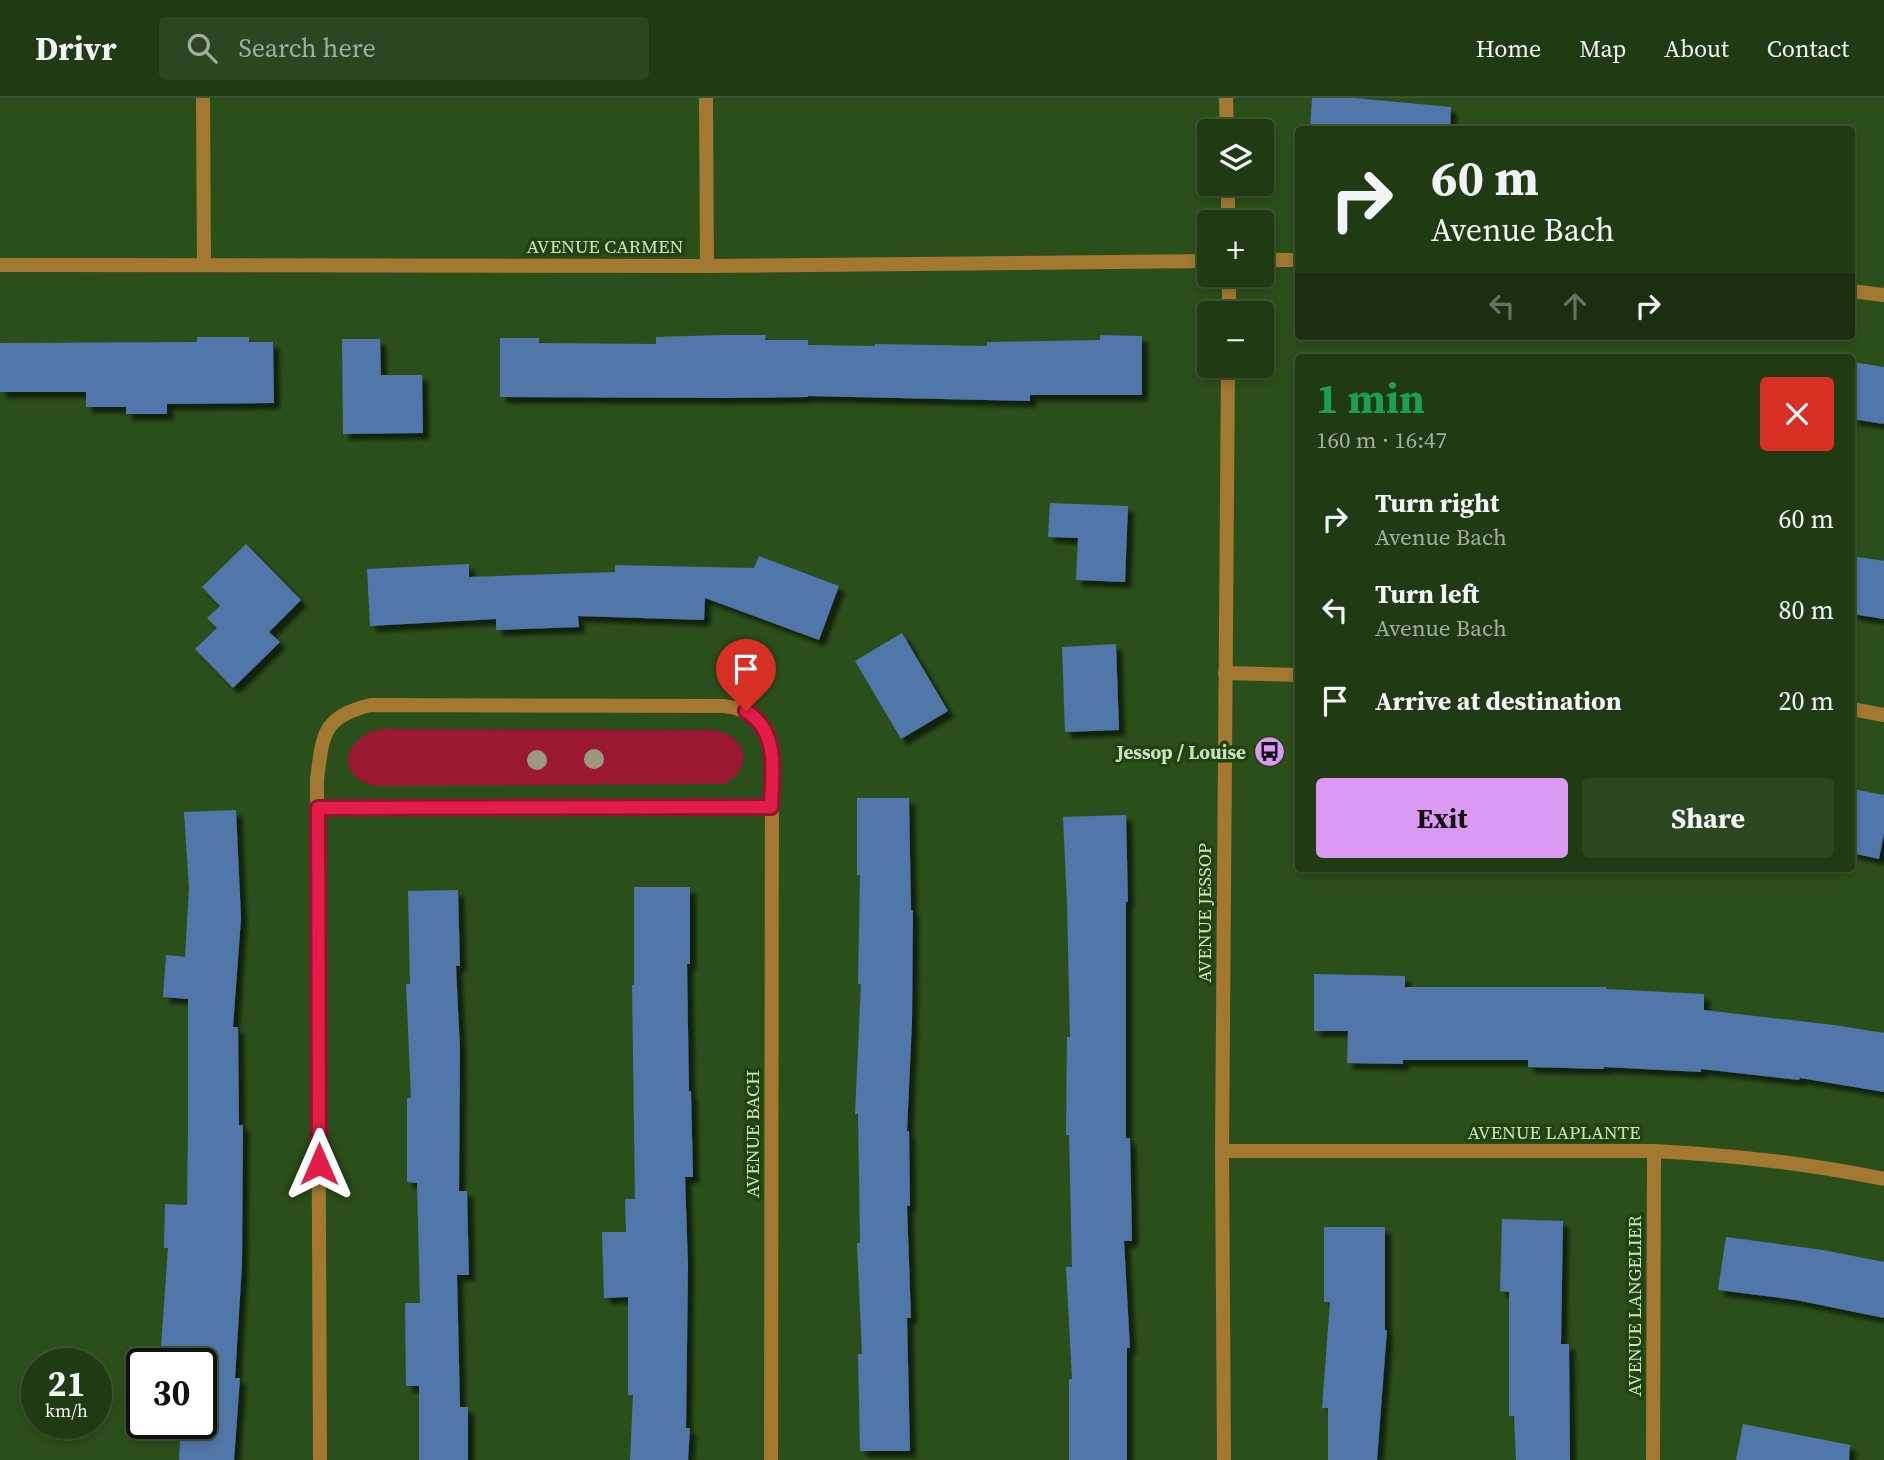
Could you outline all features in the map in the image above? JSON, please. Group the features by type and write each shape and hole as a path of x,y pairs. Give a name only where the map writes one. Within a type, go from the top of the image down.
{"street":[{"path":"204,98 204,264"},
{"path":"706,98 707,265"},
{"path":"1226,98 1227,119"},
{"path":"1274,260 1295,260"},
{"name":"AVENUE CARMEN","path":"0,265 707,265 1197,261"},
{"path":"1855,290 1884,295"},
{"name":"AVENUE JESSOP","path":"1224,1460 1222,1151 1228,378"},
{"path":"1225,673 1295,675"},
{"name":"AVENUE BACH","path":"320,1460 319,754 326,733 337,719 349,711 371,705 736,707 755,716 762,724 771,742 771,1460"},
{"path":"1855,710 1884,715"},
{"path":"318,808 771,807"},
{"name":"AVENUE LAPLANTE","path":"1222,1151 1654,1151 1771,1160 1884,1179"},
{"name":"AVENUE LANGELIER","path":"1653,1460 1654,1151"}],"shaded area":[{"path":"381,729 715,730 734,739 743,753 743,761 734,777 725,784 375,786 353,774 348,757 358,740"}],"building":[{"path":"1312,98 1355,98 1451,107 1450,126 1310,126"},
{"path":"766,335 765,340 808,340 808,345 875,346 987,346 987,342 1100,340 1100,335 1142,336 1142,395 1030,395 1030,401 808,396 500,397 500,338 539,338 539,343 656,344 656,337"},
{"path":"197,337 249,337 249,342 273,342 274,403 167,404 167,414 126,414 126,407 86,407 86,392 0,392 0,343 197,342"},
{"path":"342,339 380,339 381,375 422,375 423,433 343,434"},
{"path":"1855,362 1884,367 1884,424 1855,419"},
{"path":"1050,503 1128,506 1125,582 1076,580 1078,538 1048,537"},
{"path":"246,544 301,600 269,632 280,642 233,688 195,649 217,628 207,618 220,606 202,587"},
{"path":"759,556 839,586 819,640 705,598 704,620 578,616 579,627 496,630 496,619 370,626 367,569 469,564 469,577 615,572 615,565 754,568"},
{"path":"1855,556 1884,561 1884,619 1855,614"},
{"path":"902,633 948,711 901,739 855,661"},
{"path":"1116,644 1119,730 1065,732 1062,647"},
{"path":"1855,790 1884,795 1884,833 1879,859 1855,854"},
{"path":"857,798 909,798 913,910 907,1131 910,1206 907,1206 911,1318 907,1318 910,1451 860,1451 858,1354 862,1354 857,1243 860,1243 858,1114 855,1114 861,984 858,984 860,875 857,875"},
{"path":"236,810 241,918 233,1027 238,1027 239,1125 243,1125 242,1264 235,1378 240,1378 234,1460 179,1460 180,1439 217,1439 217,1348 161,1347 168,1248 164,1248 165,1204 187,1205 188,999 163,997 166,955 185,957 189,888 184,812"},
{"path":"1126,815 1126,1138 1130,1138 1132,1241 1124,1241 1130,1348 1127,1348 1127,1460 1069,1460 1069,1379 1072,1379 1066,1267 1072,1267 1069,1135 1066,1135 1067,1037 1070,1037 1063,817"},
{"path":"634,887 690,887 690,964 687,964 693,1177 685,1177 688,1266 686,1428 690,1428 688,1460 630,1460 633,1395 628,1395 628,1297 604,1298 602,1232 626,1232 625,1199 635,1199 632,985"},
{"path":"458,890 460,966 456,966 460,1050 459,1191 467,1191 469,1275 457,1275 460,1407 468,1407 468,1460 419,1460 419,1386 406,1386 405,1303 420,1303 417,1183 407,1182 407,1098 411,1098 406,984 410,984 408,891"},
{"path":"1314,974 1405,976 1405,987 1606,987 1704,994 1704,1010 1884,1033 1884,1092 1800,1078 1701,1069 1701,1072 1604,1067 1528,1067 1528,1060 1347,1063 1348,1031 1314,1031"},
{"path":"1502,1219 1563,1221 1561,1344 1569,1344 1570,1460 1516,1460 1514,1416 1509,1416 1509,1292 1500,1291"},
{"path":"1324,1227 1385,1227 1387,1330 1377,1460 1328,1460 1328,1408 1322,1408 1330,1302 1324,1302"},
{"path":"1726,1237 1823,1250 1884,1262 1884,1318 1796,1300 1718,1290"},
{"path":"1743,1424 1850,1445 1849,1460 1736,1460"}],"place":[{"name":"Jessop / Louise","path":"1269,752"}],"route":[{"path":"319,1164 318,808 771,807 771,742 762,724 746,711"}]}
